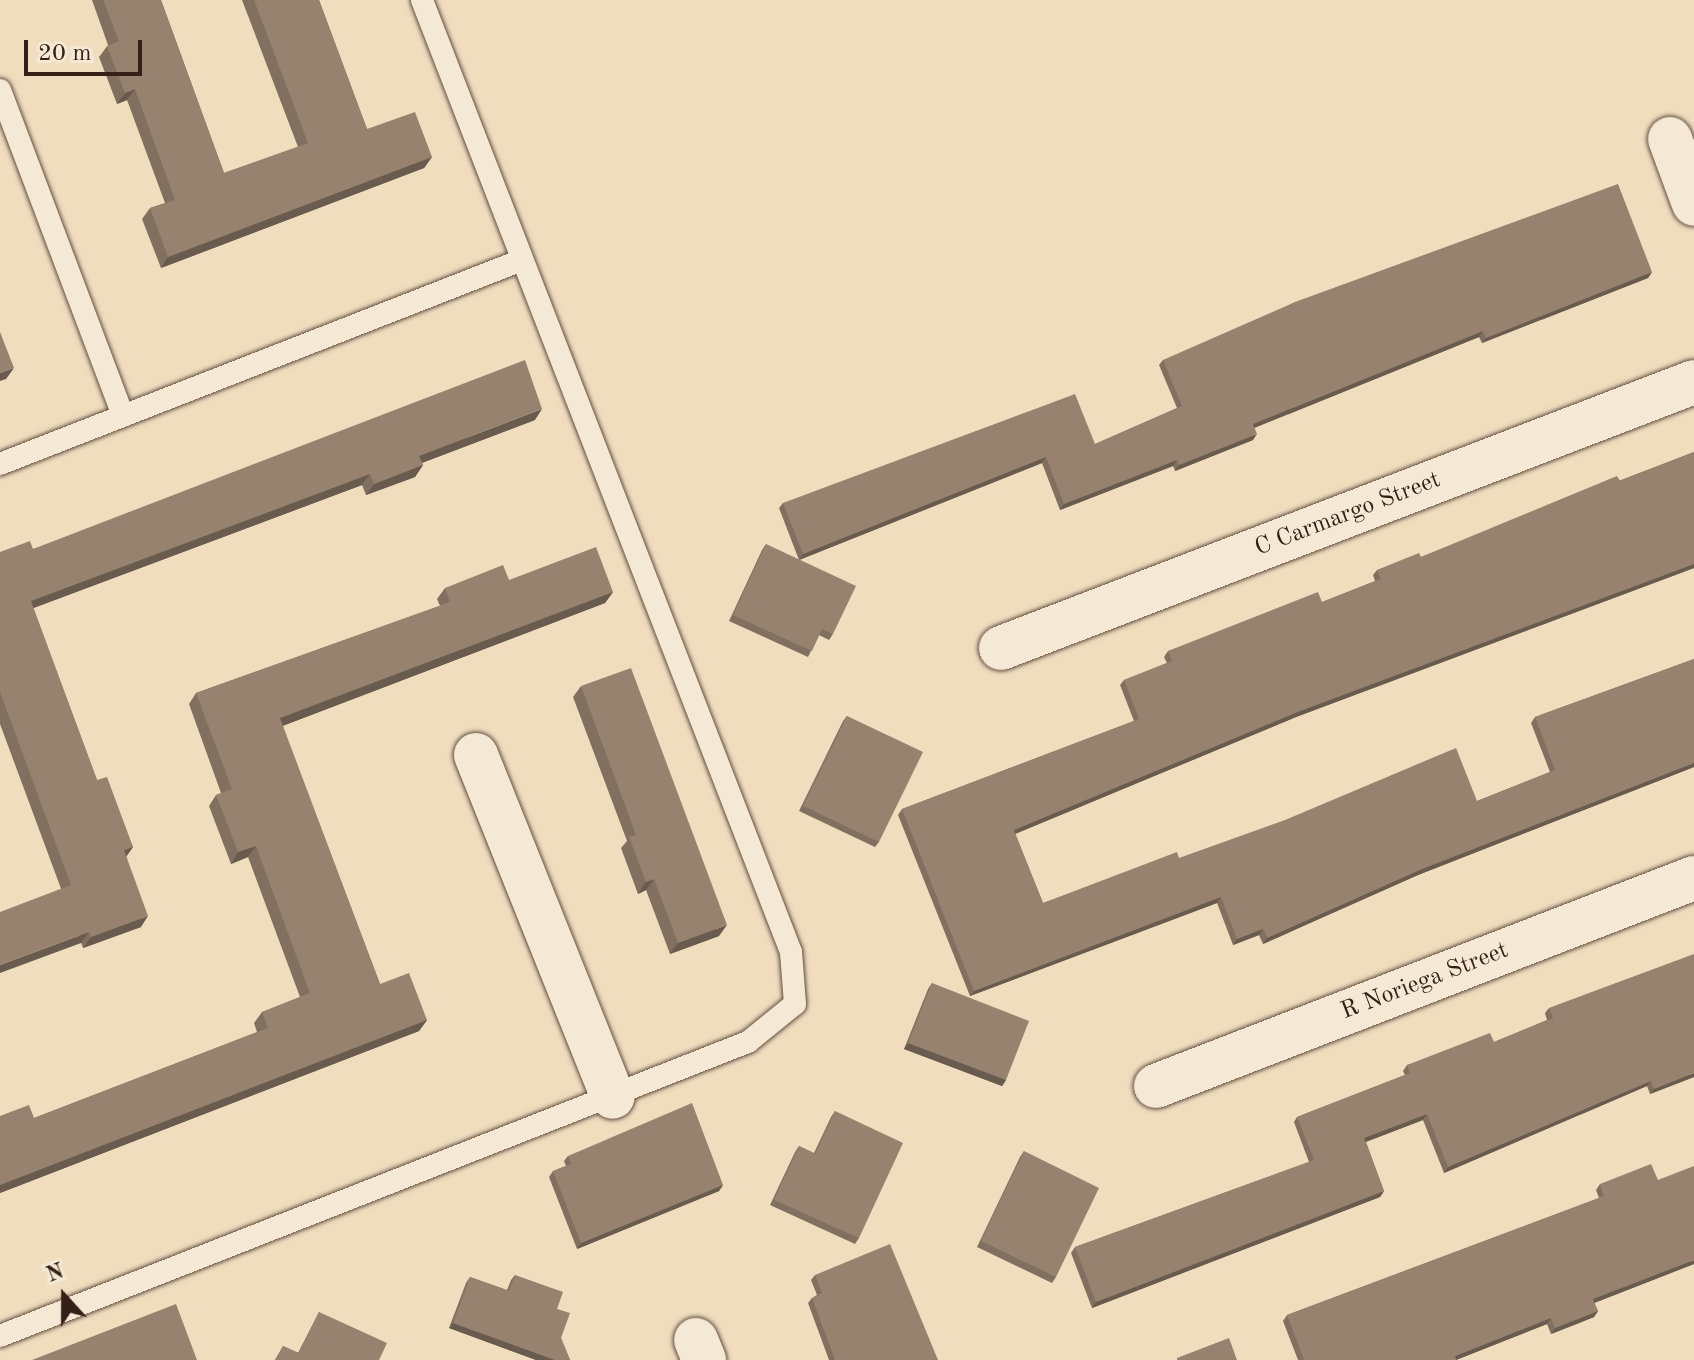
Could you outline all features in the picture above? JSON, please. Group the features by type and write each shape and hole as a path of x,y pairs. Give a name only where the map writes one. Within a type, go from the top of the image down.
{"street":[{"path":"1670,139 1694,204"},
{"name":"C Carmargo Street","path":"1001,648 1694,382"},
{"path":"476,755 613,1097"},
{"name":"R Noriega Street","path":"1156,1086 1694,878"}],"lane":[{"path":"0,1336 748,1042 795,1004 791,952 422,0"},
{"path":"0,90 123,416"},
{"path":"0,464 522,260"}],"building":[{"path":"103,0 161,0 224,173 308,143 254,0 319,0 367,129 415,112 432,157 168,257 150,208 175,200 135,89 125,93 107,46 119,41"},
{"path":"1618,184 1652,272 1486,338 1483,331 1253,424 1257,434 1179,465 1177,460 1064,504 1046,457 803,554 783,503 1075,394 1095,444 1182,406 1163,360 1295,302"},
{"path":"0,332 14,368 0,373"},
{"path":"525,360 542,409 419,456 423,465 374,484 370,474 31,601 97,780 107,777 133,847 124,850 148,916 91,937 89,932 0,965 0,912 71,885 0,692 0,552 30,541 33,549"},
{"path":"1694,452 1694,564 1300,711 1014,830 1043,903 1177,852 1179,858 1285,820 1456,748 1477,801 1555,770 1535,717 1694,659 1694,763 1422,869 1267,938 1263,929 1237,939 1221,897 974,991 902,809 1139,719 1124,680 1172,661 1168,651 1318,592 1322,602 1381,579 1377,570 1419,553 1421,557 1617,476 1620,481"},
{"path":"766,544 856,586 833,634 822,629 812,651 733,615"},
{"path":"596,547 613,592 280,718 380,984 409,973 427,1020 0,1185 0,1116 29,1105 34,1118 268,1028 262,1012 310,993 256,846 238,852 216,795 232,789 196,693 450,602 445,588 503,565 509,580"},
{"path":"631,668 727,925 678,943 654,879 646,882 629,837 636,835 581,686"},
{"path":"847,716 923,752 879,842 803,806"},
{"path":"1694,954 1694,1073 1654,1089 1651,1081 1448,1167 1427,1114 1364,1138 1384,1191 1096,1302 1075,1247 1314,1160 1297,1117 1410,1073 1407,1065 1490,1033 1494,1042 1553,1018 1549,1008"},
{"path":"932,983 1029,1021 1006,1080 908,1043"},
{"path":"692,1103 723,1185 581,1243 553,1171 571,1164 568,1156"},
{"path":"835,1111 903,1143 859,1238 774,1200 799,1146 815,1154"},
{"path":"1024,1151 1099,1188 1056,1277 981,1241"},
{"path":"1651,1164 1658,1180 1694,1166 1694,1260 1593,1299 1598,1311 1555,1328 1551,1318 1455,1356 1456,1360 1304,1360 1287,1315 1604,1196 1600,1184"},
{"path":"890,1244 938,1360 835,1360 812,1298 822,1293 815,1275"},
{"path":"515,1275 563,1292 557,1309 570,1313 561,1338 570,1360 555,1360 453,1323 470,1277 509,1291"},
{"path":"176,1304 197,1360 32,1360"},
{"path":"319,1312 387,1343 379,1360 276,1360 283,1346 299,1353"},
{"path":"1229,1338 1237,1360 1177,1360 1177,1358"}]}
